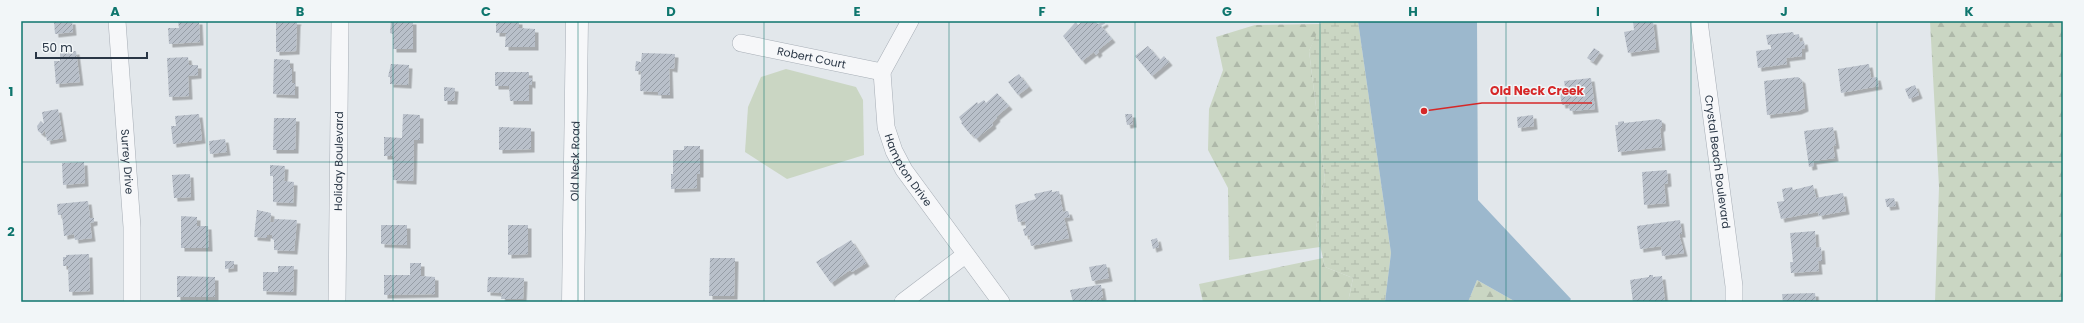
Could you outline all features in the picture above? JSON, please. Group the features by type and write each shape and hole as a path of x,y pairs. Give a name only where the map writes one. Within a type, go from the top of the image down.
{"street":[{"name":"Surrey Drive","path":"117,21 132,227 132,302"},
{"name":"Holiday Boulevard","path":"337,302 340,21"},
{"name":"Old Neck Road","path":"573,302 577,21"},
{"path":"882,72 910,21"},
{"name":"Crystal Beach Boulevard","path":"1699,21 1734,286 1734,302"},
{"name":"Robert Court","path":"741,43 882,72"},
{"name":"Hampton Drive","path":"882,72 886,127 894,151 908,175 965,255 1001,302"},
{"path":"903,302 965,255"}],"green space":[{"path":"1322,21 1358,21 1391,253 1385,302 1348,302 1353,278 1325,267 1316,228 1325,178 1309,51"},
{"path":"1930,21 2063,21 2063,302 1935,302 1939,187"},
{"path":"1322,24 1309,51 1325,178 1316,228 1320,247 1229,260 1228,188 1208,150 1209,109 1223,70 1216,37 1255,25"},
{"path":"786,69 856,87 863,100 864,155 787,179 745,152 748,107 761,77"},
{"path":"1323,258 1325,267 1353,278 1348,302 1203,302 1199,284"},
{"path":"1477,280 1516,302 1468,302"}],"water":[{"path":"1358,21 1477,21 1478,200 1571,299 1569,302 1516,302 1477,280 1468,302 1385,302 1391,253"}],"building":[{"path":"54,21 72,21 73,32 55,34"},
{"path":"178,21 199,21 200,42 169,44 168,28 179,28"},
{"path":"276,21 298,21 296,51 276,52"},
{"path":"391,21 413,21 413,49 393,49 393,34 390,33"},
{"path":"496,21 519,21 519,28 535,29 535,47 505,47 506,33 496,33"},
{"path":"1083,21 1095,21 1098,24 1104,21 1105,23 1101,26 1112,39 1098,50 1099,52 1096,55 1094,52 1082,61 1063,36 1076,22 1078,25"},
{"path":"1633,21 1653,21 1656,49 1628,53 1624,32 1634,30"},
{"path":"1793,32 1794,35 1799,34 1800,42 1804,41 1805,48 1802,49 1802,56 1786,58 1787,64 1758,68 1756,51 1771,49 1771,45 1768,45 1766,35"},
{"path":"1148,46 1160,60 1164,56 1169,62 1152,76 1135,56"},
{"path":"1594,48 1600,52 1593,62 1587,58"},
{"path":"76,51 80,82 56,84 54,61 60,61 60,53"},
{"path":"642,53 675,54 674,69 669,68 670,95 658,95 658,92 640,91 641,71 635,71 636,61 641,62"},
{"path":"188,57 189,65 198,65 198,75 188,76 189,96 169,97 167,58"},
{"path":"274,59 290,60 290,68 292,68 292,83 295,83 295,95 273,94"},
{"path":"391,64 409,65 408,85 390,84 390,77 388,77"},
{"path":"1869,64 1871,78 1877,77 1879,86 1841,93 1838,69"},
{"path":"495,72 529,72 529,78 532,78 532,85 529,84 529,101 510,101 509,86 495,86"},
{"path":"1019,74 1029,87 1018,95 1008,82"},
{"path":"1798,77 1802,80 1805,108 1798,111 1767,115 1764,81"},
{"path":"1591,78 1595,109 1570,111 1568,104 1562,105 1559,88 1565,87 1564,81"},
{"path":"1915,85 1919,95 1909,99 1905,89"},
{"path":"444,87 455,88 454,101 444,101"},
{"path":"997,93 1009,106 996,117 997,118 992,123 993,125 976,139 961,123 962,122 959,117 977,102 978,104 984,100 986,103"},
{"path":"58,109 63,138 47,141 45,130 42,134 38,131 37,126 41,121 44,124 42,112"},
{"path":"199,114 202,140 173,144 171,126 176,126 175,116"},
{"path":"403,114 420,115 420,140 414,140 413,181 393,180 393,156 384,156 384,137 402,138"},
{"path":"1125,114 1132,114 1133,124 1127,125"},
{"path":"1533,115 1534,126 1518,128 1517,117"},
{"path":"274,118 296,118 295,150 273,150"},
{"path":"1659,119 1662,121 1662,127 1660,129 1662,147 1618,152 1615,125 1618,125 1618,122 1624,121 1624,123"},
{"path":"499,127 531,128 531,149 499,150"},
{"path":"1833,127 1836,145 1833,146 1835,158 1813,161 1814,166 1809,167 1804,131"},
{"path":"225,139 227,152 210,154 209,141"},
{"path":"684,146 700,146 700,174 697,174 697,188 671,189 671,174 673,174 673,150 684,150"},
{"path":"84,162 85,183 63,185 62,163"},
{"path":"270,165 285,166 284,181 294,182 293,203 273,202 273,176 270,176"},
{"path":"1667,170 1668,183 1664,184 1666,203 1644,205 1642,172"},
{"path":"190,174 191,197 174,198 172,175"},
{"path":"1813,185 1816,198 1843,193 1846,211 1819,216 1818,212 1781,219 1777,202 1784,201 1782,189 1792,187 1793,190"},
{"path":"1052,190 1052,192 1059,191 1063,212 1068,211 1070,217 1064,218 1069,238 1031,246 1029,235 1025,236 1023,229 1026,228 1025,221 1018,222 1015,205 1036,199 1034,194"},
{"path":"1894,198 1896,206 1887,207 1885,199"},
{"path":"88,201 90,218 94,218 94,222 90,223 92,238 75,240 74,234 64,236 62,215 58,215 57,204"},
{"path":"257,210 271,213 270,222 274,222 274,219 297,220 294,251 274,250 274,240 272,239 272,235 267,235 267,238 254,237"},
{"path":"181,216 197,217 197,226 208,226 209,248 181,248"},
{"path":"1680,220 1682,234 1679,234 1684,253 1662,256 1661,246 1640,249 1637,226"},
{"path":"381,225 407,225 407,245 381,244"},
{"path":"508,225 528,225 528,254 508,255"},
{"path":"1815,231 1816,248 1821,247 1822,261 1818,261 1819,271 1791,273 1790,262 1793,262 1790,233"},
{"path":"1157,238 1159,247 1153,249 1151,240"},
{"path":"851,240 866,263 852,272 850,270 831,283 816,262"},
{"path":"89,254 90,291 69,292 68,266 63,266 63,257 66,257 66,255"},
{"path":"710,258 735,258 734,296 709,296"},
{"path":"225,261 234,261 234,268 225,269"},
{"path":"410,263 421,263 421,276 435,277 435,294 384,295 384,275 410,275"},
{"path":"1106,264 1109,278 1092,281 1089,267"},
{"path":"278,266 294,266 293,292 263,291 263,272 278,272"},
{"path":"1649,275 1653,275 1653,277 1662,276 1665,302 1633,302 1630,280 1649,277"},
{"path":"177,276 215,277 215,297 177,297"},
{"path":"488,277 524,278 523,299 501,299 502,293 487,292"},
{"path":"1101,285 1103,297 1100,298 1102,302 1073,302 1070,290"},
{"path":"1815,293 1816,302 1783,302 1782,294"}],"place":[{"name":"Old Neck Creek","path":"1424,111"}]}
